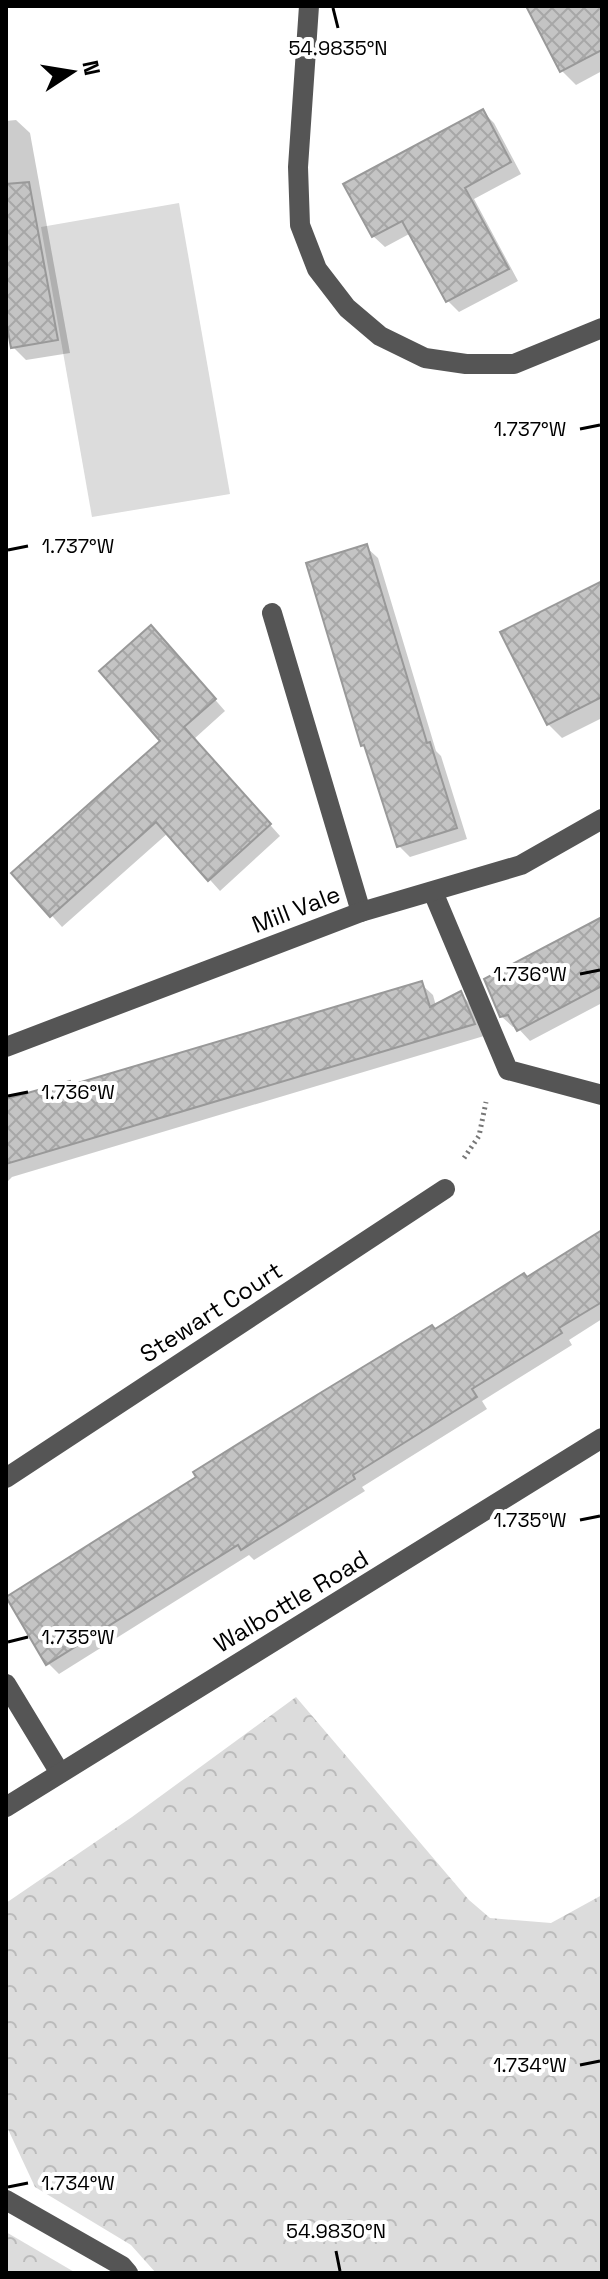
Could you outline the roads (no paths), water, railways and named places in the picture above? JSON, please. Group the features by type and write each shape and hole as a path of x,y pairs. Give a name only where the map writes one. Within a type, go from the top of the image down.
{"street":[{"path":"309,6 298,167 300,225 317,269 347,308 380,336 425,358 466,364 514,364 602,328"},
{"path":"272,613 361,912"},
{"name":"Mill Vale","path":"6,1047 361,912 521,865 602,819"},
{"path":"433,892 508,1070 602,1095"},
{"name":"Stewart Court","path":"6,1478 445,1189"},
{"name":"Walbottle Road","path":"6,1807 602,1438"},
{"path":"6,1684 60,1773"},
{"path":"6,2200 122,2266 128,2273"}]}
